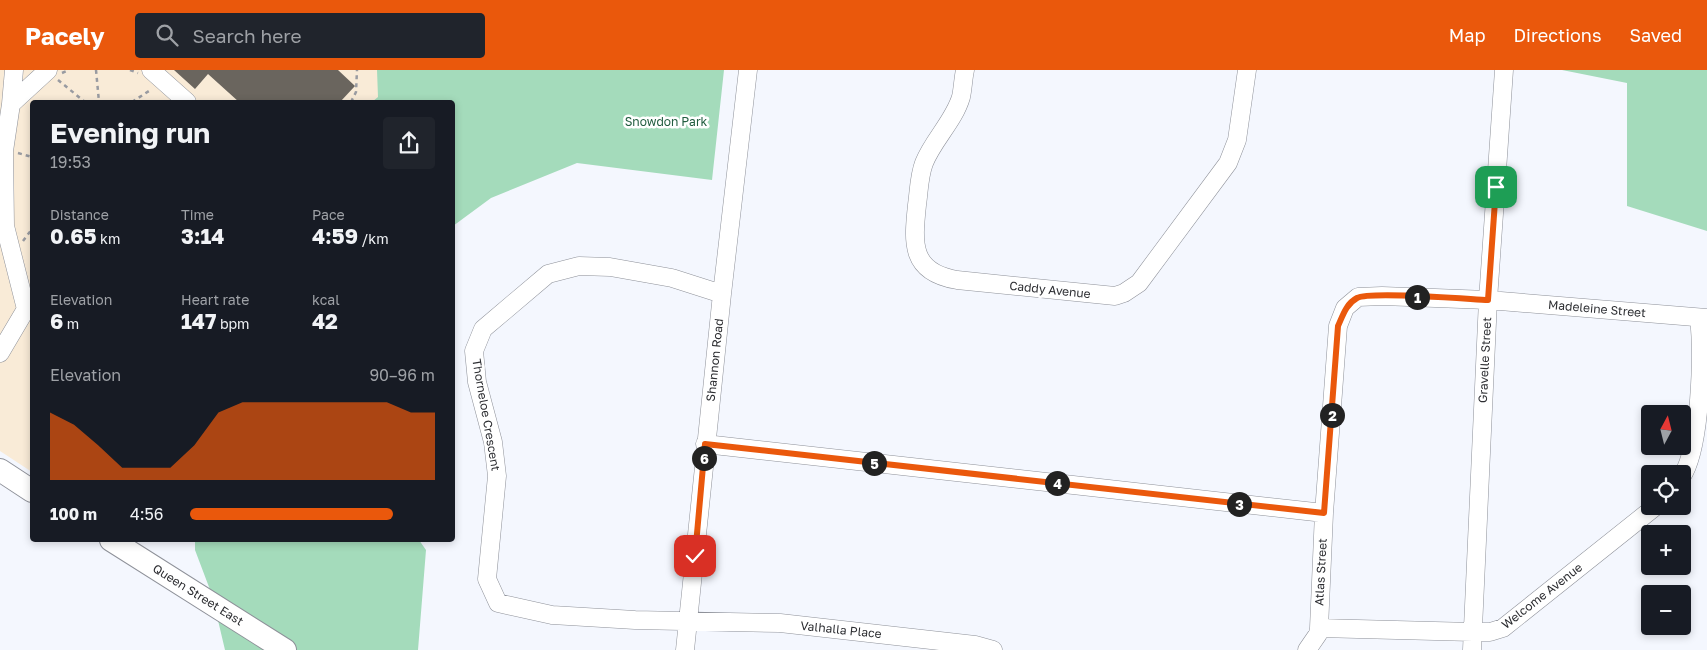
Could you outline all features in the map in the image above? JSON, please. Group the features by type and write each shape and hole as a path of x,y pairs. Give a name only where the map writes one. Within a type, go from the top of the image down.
{"main road":[{"path":"0,470 30,490"},
{"name":"Queen Street East","path":"114,542 285,650"}],"street":[{"path":"0,353 29,308 6,223 4,152 14,70"},
{"path":"11,104 48,70"},
{"path":"151,70 185,100"},
{"name":"Shannon Road","path":"685,650 705,444 748,70"},
{"name":"Caddy Avenue","path":"964,70 961,96 956,109 930,151 921,173 914,245 925,267 943,278 1115,296 1124,294 1139,283 1228,163 1238,140 1247,70"},
{"name":"Gravelle Street","path":"1472,650 1488,300 1504,70"},
{"name":"Thorneloe Crescent","path":"688,621 552,615 498,603 487,579 497,476 493,442 477,382 474,351 483,328 548,274 579,266 610,267 672,278 722,294"},
{"name":"Atlas Street","path":"1307,650 1318,634 1319,628 1324,513 1338,326 1345,308 1358,297 1382,296 1488,300"},
{"name":"Madeleine Street","path":"1488,300 1703,318"},
{"path":"1687,465 1695,438 1703,318"},
{"path":"705,444 1324,513"},
{"name":"Welcome Avenue","path":"1319,628 1490,632 1503,628 1645,515"},
{"name":"Valhalla Place","path":"688,621 780,623 975,645 993,650"}],"path":[{"path":"69,70 55,77 83,100"},
{"path":"96,70 99,100"},
{"path":"352,100 356,92 357,70"},
{"path":"14,160 15,152"},
{"path":"6,223 22,242"}],"shaded area":[{"path":"0,70 423,70 420,100 30,100 30,471 0,451"}],"green space":[{"name":"Snowdon Park","path":"377,70 724,70 712,180 577,163 491,198 455,225 455,100 374,100 378,97"},
{"path":"1562,70 1707,70 1707,231 1627,206 1627,83"},
{"path":"195,542 420,542 426,550 418,650 225,650 212,595 195,550"}],"building":[{"path":"174,70 338,70 355,86 342,100 237,100 208,74 195,89"}],"route":[{"path":"695,556 705,444 1324,513 1338,326 1345,308 1358,297 1382,296 1488,300 1496,187"}]}
